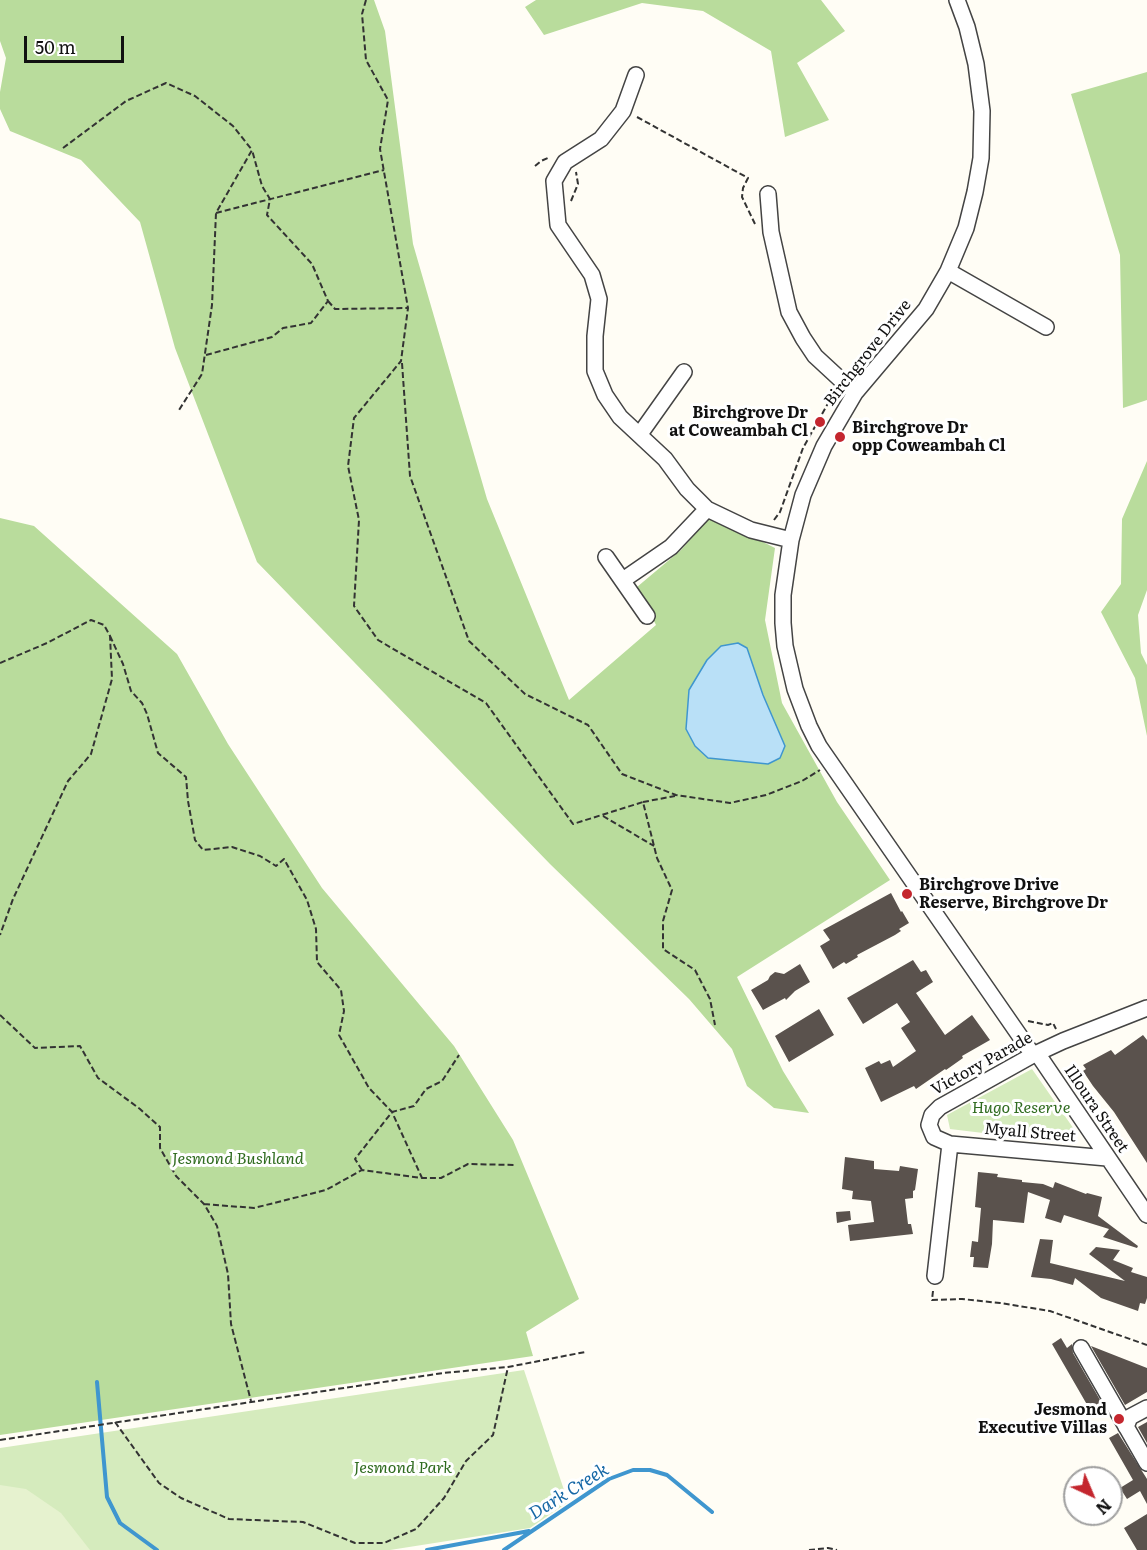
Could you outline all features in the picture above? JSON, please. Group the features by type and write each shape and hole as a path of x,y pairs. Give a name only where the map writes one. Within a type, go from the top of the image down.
{"street":[{"name":"Birchgrove Drive","path":"957,0 968,27 976,64 982,111 982,135 975,192 966,228 948,271 926,309 855,393 824,446 803,495 791,540 783,595 785,646 802,710 831,764 1035,1054"},
{"path":"636,75 623,111 601,139 567,161 555,182 558,225 592,275 599,299 595,336 595,371 605,395 620,417 665,459 687,489 707,509 751,530 791,540"},
{"path":"768,194 771,232 789,312 815,356 855,393"},
{"path":"948,271 1046,327"},
{"path":"640,434 684,372"},
{"path":"623,580 671,547 707,509"},
{"path":"606,556 647,616"},
{"name":"Victory Parade","path":"950,1144 938,1140 931,1132 930,1120 935,1111 1035,1054 1147,1008"},
{"name":"Illoura Street","path":"1035,1054 1147,1215"},
{"path":"935,1276 950,1144"},
{"name":"Myall Street","path":"950,1144 1107,1158"},
{"path":"1081,1348 1147,1462"},
{"path":"1126,1427 1130,1417 1147,1408"}],"path":[{"path":"366,0 362,14 366,60 388,100 380,149 408,308 401,361 410,476 469,641 525,694 588,725 622,774 675,795 730,803 802,781 831,764"},
{"path":"63,148 126,101 166,83 195,96 233,126 252,150 262,186 270,200 267,215 312,264 328,301 335,309 408,308"},
{"path":"634,115 748,178"},
{"path":"179,410 202,374 212,304 216,213 252,150"},
{"path":"535,166 541,161 557,156 574,167 578,183 568,209"},
{"path":"216,213 384,170"},
{"path":"205,355 272,337 283,327 310,323 328,301"},
{"path":"401,361 354,418 348,466 359,520 354,606 378,640 486,703 573,824 643,802 675,795"},
{"path":"770,522 778,517 803,448 831,398 831,387"},
{"path":"0,663 91,620 104,625 123,664 131,691 142,703 147,714 158,753 186,777 195,840 203,850 232,847 260,856 276,866 284,859 307,900 316,929 318,962 341,990 344,1011 339,1035 369,1088 392,1112 423,1178"},
{"path":"0,935 13,899 68,781 91,754 112,679 110,636"},
{"path":"643,802 657,858 672,890 663,921 663,949 695,970 710,999 715,1025"},
{"path":"603,816 654,846"},
{"path":"0,1015 35,1048 80,1046 98,1078 160,1127 160,1148 176,1176 204,1204 217,1226 228,1274 231,1324 251,1401"},
{"path":"1028,1021 1048,1025 1053,1023 1057,1030"},
{"path":"362,1170 355,1159 392,1112 414,1106 426,1089 442,1081 459,1055"},
{"path":"204,1204 254,1208 326,1190 362,1170 423,1178 441,1178 468,1164 516,1165"},
{"path":"932,1300 962,1299 1050,1311 1147,1345"},
{"path":"0,1440 443,1373 508,1367 585,1352"},
{"path":"115,1422 159,1483 181,1498 229,1520 303,1522 355,1543 384,1542 416,1528 444,1498 466,1461 493,1436 508,1367"},
{"path":"355,1543 357,1550"},
{"path":"809,1550 828,1548 837,1550"}],"green space":[{"path":"0,0 374,0 385,31 413,244 487,499 569,700 656,625 637,587 681,550 711,516 775,548 765,620 782,703 837,802 890,880 737,977 783,1071 809,1113 774,1108 747,1086 732,1049 689,999 550,864 257,562 175,348 140,222 81,160 10,131 0,109 0,92 6,58 0,41"},
{"path":"536,0 821,0 845,31 797,63 829,120 785,137 771,51 703,11 642,3 544,35 525,7"},
{"path":"1147,72 1147,400 1123,408 1120,255 1071,94"},
{"path":"1147,461 1147,590 1138,615 1141,653 1147,665 1147,736 1135,678 1101,612 1121,584 1122,519"},
{"name":"Jesmond Bushland","path":"0,518 34,526 177,654 228,744 322,888 454,1046 513,1140 579,1299 526,1332 533,1356 0,1435"},
{"name":"Hugo Reserve","path":"1032,1069 1076,1132 1058,1142 950,1129 947,1115"},
{"name":"Jesmond Park","path":"524,1370 568,1502 530,1528 390,1550 0,1550 0,1448"},
{"path":"0,1485 26,1489 61,1513 90,1550 0,1550"}],"water":[{"path":"738,643 747,648 763,695 785,746 780,758 768,764 708,758 695,746 686,729 689,690 707,660 721,646"}],"building":[{"path":"891,893 909,923 899,929 901,931 895,935 857,955 858,957 846,964 844,962 833,969 820,946 830,940 823,930"},
{"path":"913,960 921,972 926,970 933,982 916,993 945,1035 972,1015 990,1040 962,1056 963,1058 916,1089 914,1086 881,1102 865,1068 879,1061 881,1064 890,1060 893,1067 916,1051 901,1028 910,1022 897,1003 863,1024 847,998"},
{"path":"800,964 810,982 786,1000 785,998 763,1010 751,990 768,980 775,972 784,974"},
{"path":"819,1009 834,1035 789,1062 775,1036"},
{"path":"1143,1035 1147,1040 1147,1163 1114,1112 1083,1071 1086,1069 1083,1065 1111,1050 1115,1055"},
{"path":"845,1157 874,1161 874,1169 899,1171 900,1166 918,1169 913,1198 905,1199 908,1224 911,1224 913,1234 850,1241 848,1225 874,1222 871,1201 852,1199 853,1191 842,1189"},
{"path":"978,1172 998,1174 997,1177 1043,1184 1053,1188 1055,1182 1086,1194 1102,1197 1098,1216 1138,1246 1137,1248 1103,1237 1109,1229 1064,1215 1061,1223 1045,1218 1050,1200 1028,1192 1024,1223 993,1220 988,1268 973,1267 974,1257 970,1257 972,1241 978,1242 981,1208 975,1207"},
{"path":"850,1211 851,1220 837,1223 836,1212"},
{"path":"1040,1239 1053,1240 1050,1263 1125,1281 1089,1254 1096,1247 1120,1250 1113,1260 1133,1268 1131,1272 1147,1277 1145,1304 1140,1303 1138,1311 1101,1298 1075,1278 1073,1285 1031,1277"},
{"path":"1061,1338 1067,1348 1072,1344 1073,1353 1107,1412 1103,1414 1101,1410 1093,1415 1052,1344"},
{"path":"1091,1346 1147,1368 1147,1392 1125,1405"},
{"path":"1147,1422 1147,1443 1138,1427"},
{"path":"1118,1433 1147,1479 1147,1504 1140,1491 1127,1499 1123,1493 1123,1486 1133,1480 1109,1438"},
{"path":"1147,1514 1147,1550 1137,1550 1124,1528"}],"waterway":[{"path":"97,1382 107,1497 120,1523 157,1550"},
{"name":"Dark Creek","path":"504,1550 609,1479 633,1470 650,1470 667,1475 712,1512"},
{"path":"427,1550 529,1531"}],"place":[{"name":"Birchgrove Dr at Coweambah Cl","path":"820,422"},
{"name":"Birchgrove Dr opp Coweambah Cl","path":"840,437"},
{"name":"Birchgrove Drive Reserve, Birchgrove Dr","path":"907,894"},
{"name":"Jesmond Executive Villas","path":"1119,1419"}]}
